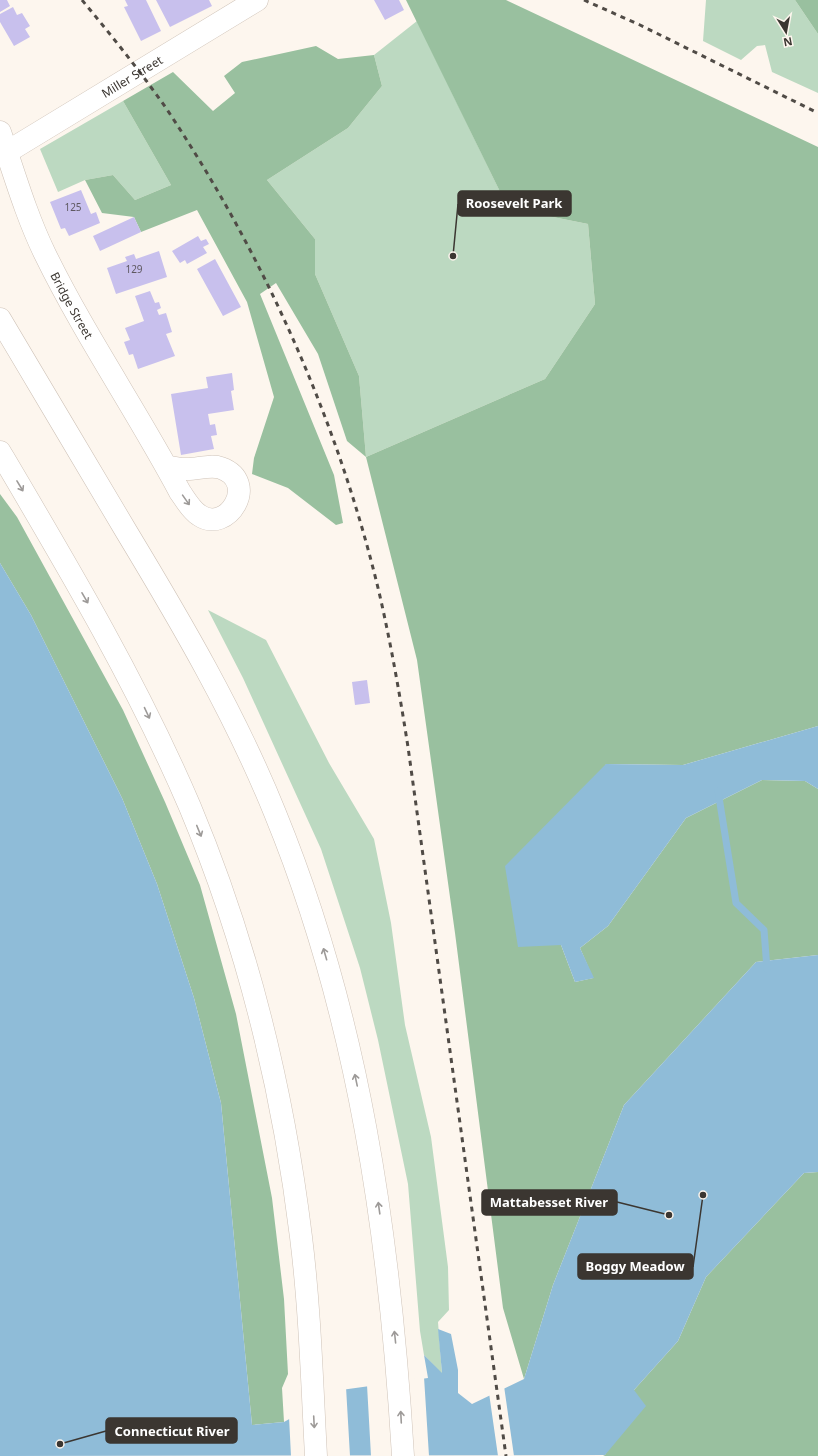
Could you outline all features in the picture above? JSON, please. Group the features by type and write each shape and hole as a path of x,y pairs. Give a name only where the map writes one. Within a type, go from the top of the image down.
{"main road":[{"name":"Miller Street","path":"3,142 257,0"},
{"name":"Bridge Street","path":"3,142 35,232 57,277 82,324 167,467"},
{"path":"0,319 150,571 204,665 256,770 292,856 331,975 356,1080 379,1206 391,1293 403,1456"},
{"path":"0,452 99,622 142,704 190,807 224,896 254,995 282,1118 302,1244 316,1456"}],"green space":[{"path":"406,0 506,0 818,147 818,726 683,765 606,764 561,945 575,982 593,978 580,948 608,926 686,818 762,780 805,781 818,789 818,955 756,962 624,1105 553,1285 524,1379 503,1308 455,933 417,660 366,457 545,379 595,304 588,224 508,208"},
{"path":"706,0 795,0 818,34 818,93 772,72 765,45 757,46 741,60 703,41"},
{"path":"795,0 818,0 818,34"},
{"path":"417,21 508,208 588,224 595,304 545,379 366,457 359,376 315,274 315,239 267,180 348,128 382,86 374,55"},
{"path":"316,46 338,59 374,55 382,86 348,128 267,180 315,239 315,274 359,376 366,457 347,441 318,354 276,283 260,294 334,475 343,523 336,525 288,488 252,474 254,458 274,397 247,302 197,210 141,232 134,217 102,213 85,180 113,175 135,200 171,185 123,101 173,72 213,111 235,93 224,76 242,62"},
{"path":"123,101 171,185 135,200 113,175 85,180 58,192 40,149"},
{"path":"0,494 17,517 123,710 165,802 200,885 236,1014 272,1198 284,1299 288,1374 282,1388 284,1422 252,1425 221,1103 194,998 157,884 122,798 31,615 0,563"},
{"path":"208,610 266,640 329,763 374,839 391,923 405,1025 431,1137 448,1267 449,1310 438,1322 442,1374 424,1355 420,1331 408,1184 378,1040 360,968 321,849 243,678"},
{"path":"818,1172 818,1456 603,1456 605,1455 634,1390 678,1341 706,1277 804,1173"}],"water":[{"path":"0,563 31,615 122,798 157,884 194,998 221,1103 252,1425 284,1422 341,1390 428,1378 424,1355 442,1373 438,1329 451,1334 458,1370 458,1393 472,1404 524,1379 553,1285 624,1105 756,962 818,955 818,1172 804,1173 706,1277 678,1341 634,1390 646,1406 605,1455 0,1456"},
{"path":"818,726 818,789 805,781 762,780 686,818 608,926 580,948 594,978 575,982 561,945 518,947 505,866 606,764 683,765"}],"pier":[{"path":"424,1377 429,1456 371,1456 367,1385"},
{"path":"504,1386 514,1456 498,1456 489,1393"},
{"path":"346,1387 350,1456 291,1456 289,1417 340,1388"}],"building":[{"path":"0,0 7,0 10,6 0,12"},
{"path":"125,0 146,0 161,31 141,41 124,7 128,6"},
{"path":"156,0 209,0 212,6 170,27"},
{"path":"374,0 399,0 404,10 385,20"},
{"path":"13,7 17,15 22,13 30,26 25,29 30,37 14,46 0,22 0,14"},
{"path":"81,190 91,214 96,212 100,223 69,236 65,228 61,229 50,202"},
{"path":"134,217 141,232 100,251 93,236"},
{"path":"198,236 201,241 206,239 209,244 203,247 207,253 187,264 185,260 180,263 172,251"},
{"path":"159,251 167,277 116,294 107,268 127,261 125,257 134,254 136,259"},
{"path":"215,259 241,307 223,316 197,269"},
{"path":"150,291 155,303 159,302 161,308 157,310 159,315 166,313 172,332 166,334 175,356 138,369 133,354 129,355 124,342 130,340 125,328 144,321 135,296"},
{"path":"232,373 234,390 231,391 234,410 208,414 210,425 215,424 217,435 211,436 214,449 181,455 171,394 208,388 206,377"},
{"path":"367,680 370,703 355,705 352,682"}],"waterway":[{"path":"718,791 736,903 764,930 767,969"}],"railway":[{"path":"82,0 125,53 166,108 202,164 235,222 266,281 294,341 319,402 342,465 362,528 379,592 408,747 506,1456"},
{"path":"584,0 640,25 818,113"}],"place":[{"name":"Roosevelt Park","path":"453,256"},
{"name":"Boggy Meadow","path":"703,1195"},
{"name":"Mattabesset River","path":"669,1215"},
{"name":"Connecticut River","path":"60,1444"}]}
